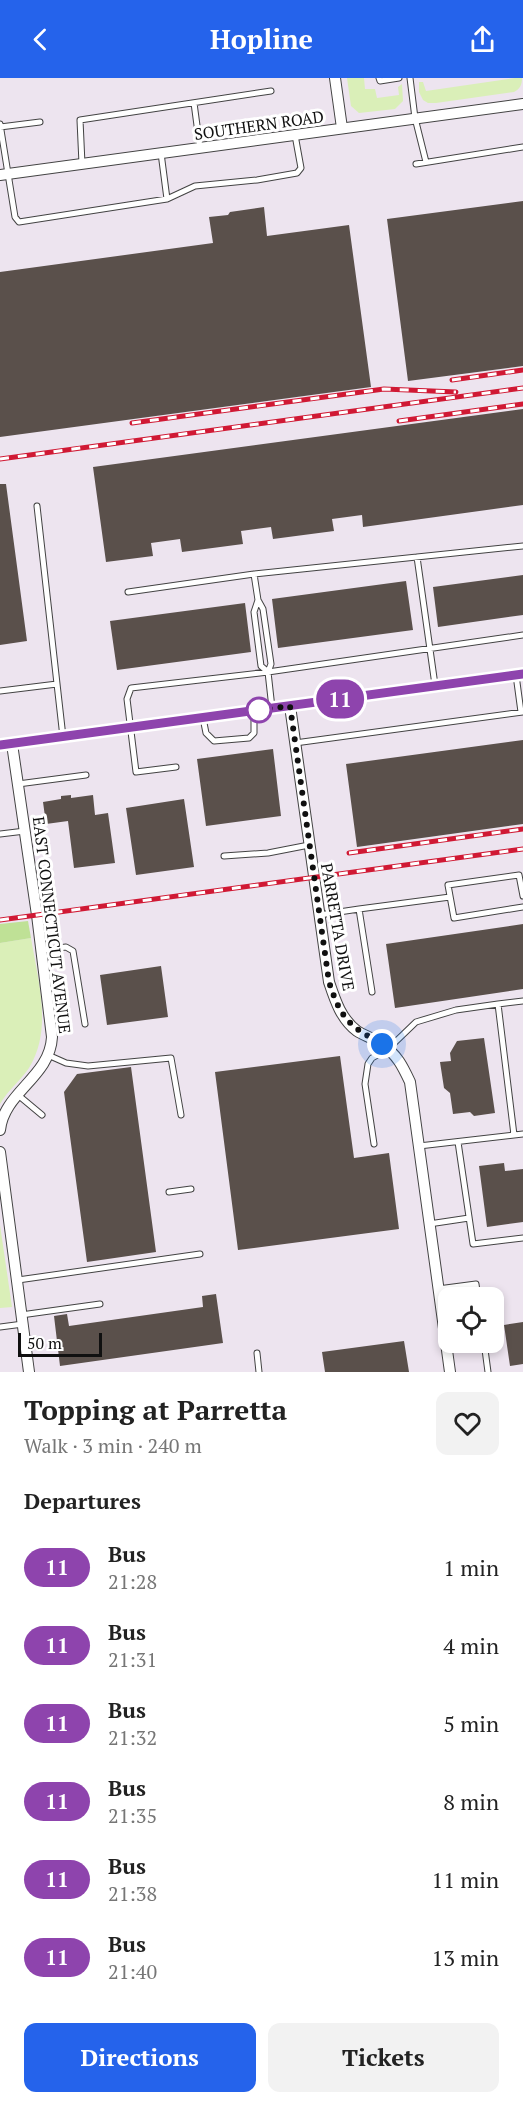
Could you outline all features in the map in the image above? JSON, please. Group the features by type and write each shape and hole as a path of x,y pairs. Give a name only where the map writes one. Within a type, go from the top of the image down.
{"street":[{"path":"335,78 342,128"},
{"name":"SOUTHERN ROAD","path":"3,175 523,104"},
{"path":"0,745 520,674"},
{"name":"PARRETTA DRIVE","path":"290,706 329,982 336,1004 345,1018 356,1030 388,1049 403,1067 410,1082 438,1289"},
{"name":"EAST CONNECTICUT AVENUE","path":"0,1130 7,1107 43,1066 51,1048 52,1037 42,950 12,744"},
{"path":"0,1152 29,1372"},
{"name":"PARRETTA DRIVE","path":"447,1353 450,1372"}],"lane":[{"path":"379,78 380,81 399,78"},
{"path":"410,78 415,118 426,162"},
{"path":"82,164 80,120 271,91"},
{"path":"194,103 200,148"},
{"path":"40,122 0,126 3,175 15,217 19,222 167,199 195,186 257,180 297,173 301,168 295,135"},
{"path":"416,164 523,147"},
{"path":"161,153 167,199"},
{"path":"37,506 63,737"},
{"path":"128,592 254,574 523,546"},
{"path":"417,557 435,686"},
{"path":"254,574 258,600 263,609 271,664 268,672 272,708"},
{"path":"258,600 254,612 261,666 268,672"},
{"path":"176,767 136,772 127,699 131,688 268,672 523,634"},
{"path":"295,743 522,712 520,674"},
{"path":"0,691 57,684"},
{"path":"203,718 206,733 214,741 249,738 254,733 254,711"},
{"path":"18,784 86,775"},
{"path":"0,834 25,831"},
{"path":"224,856 268,853 309,845"},
{"path":"523,896 519,875 448,885 454,918 523,906"},
{"path":"319,915 450,897"},
{"path":"359,909 372,992"},
{"path":"42,950 66,946 73,951 85,1024"},
{"path":"374,1144 365,1084 368,1064 372,1058 388,1049 416,1022 456,1010 523,1001"},
{"path":"498,1004 514,1135"},
{"path":"48,1055 66,1063 88,1066 171,1058 181,1115"},
{"path":"18,1095 42,1115"},
{"path":"419,1146 523,1134"},
{"path":"458,1142 473,1244 523,1238"},
{"path":"169,1192 191,1189"},
{"path":"429,1224 469,1218"},
{"path":"17,1280 200,1254"},
{"path":"453,1287 476,1284 476,1287"},
{"path":"0,1327 22,1319 100,1304"},
{"path":"257,1353 259,1372"},
{"path":"485,1353 488,1372"}],"shaded area":[{"path":"0,78 523,78 523,1372 0,1372"}],"green space":[{"path":"347,78 364,78 365,89 375,89 377,98 399,95 398,87 402,84 403,101 395,109 359,113 351,106"},
{"path":"522,78 522,80 519,88 514,92 428,103 423,100 419,92 419,82 423,82 426,91"},
{"path":"28,921 31,938 0,943 0,924"},
{"path":"31,938 42,1005 40,1037 29,1068 0,1104 0,943"},
{"path":"0,1225 12,1307 0,1308"}],"building":[{"path":"523,201 523,366 408,381 387,219"},
{"path":"264,207 267,236 349,225 371,387 0,437 0,272 213,243 209,217"},
{"path":"523,409 523,505 363,527 362,515 332,519 334,531 273,539 271,527 241,531 243,544 182,552 180,539 151,543 153,556 106,562 93,467"},
{"path":"0,484 6,484 27,641 0,645"},
{"path":"523,575 523,615 438,627 433,587"},
{"path":"406,581 413,630 278,648 272,599"},
{"path":"245,603 251,652 117,670 110,621"},
{"path":"523,740 523,824 357,847 346,764"},
{"path":"273,749 281,816 206,826 197,759"},
{"path":"71,795 71,798 93,795 95,815 108,813 115,863 74,868 68,821 46,824 43,802"},
{"path":"184,799 194,867 136,875 126,808"},
{"path":"523,924 523,989 395,1008 386,944"},
{"path":"161,966 168,1017 107,1025 100,975"},
{"path":"484,1038 495,1113 474,1116 470,1112 453,1114 450,1093 444,1088 440,1062 451,1061 450,1053 457,1041"},
{"path":"340,1056 354,1158 389,1153 399,1229 238,1250 215,1072"},
{"path":"131,1067 156,1252 87,1262 64,1092 77,1074"},
{"path":"504,1163 505,1171 523,1169 523,1222 487,1227 479,1166"},
{"path":"216,1294 223,1343 60,1366 54,1316 67,1314 69,1326 203,1307 202,1296"},
{"path":"523,1322 523,1364 510,1366 504,1325"},
{"path":"404,1341 409,1372 325,1372 322,1352"}],"railway":[{"path":"452,380 523,370"},
{"path":"0,459 523,388"},
{"path":"132,423 384,389 456,392"},
{"path":"399,421 523,404"},
{"path":"349,853 523,829"},
{"path":"0,920 523,849"}],"bus line":[{"name":"11","path":"0,745 523,674"}],"route":[{"path":"259,710 290,706 329,982 336,1004 345,1018 356,1030 382,1044"}]}
